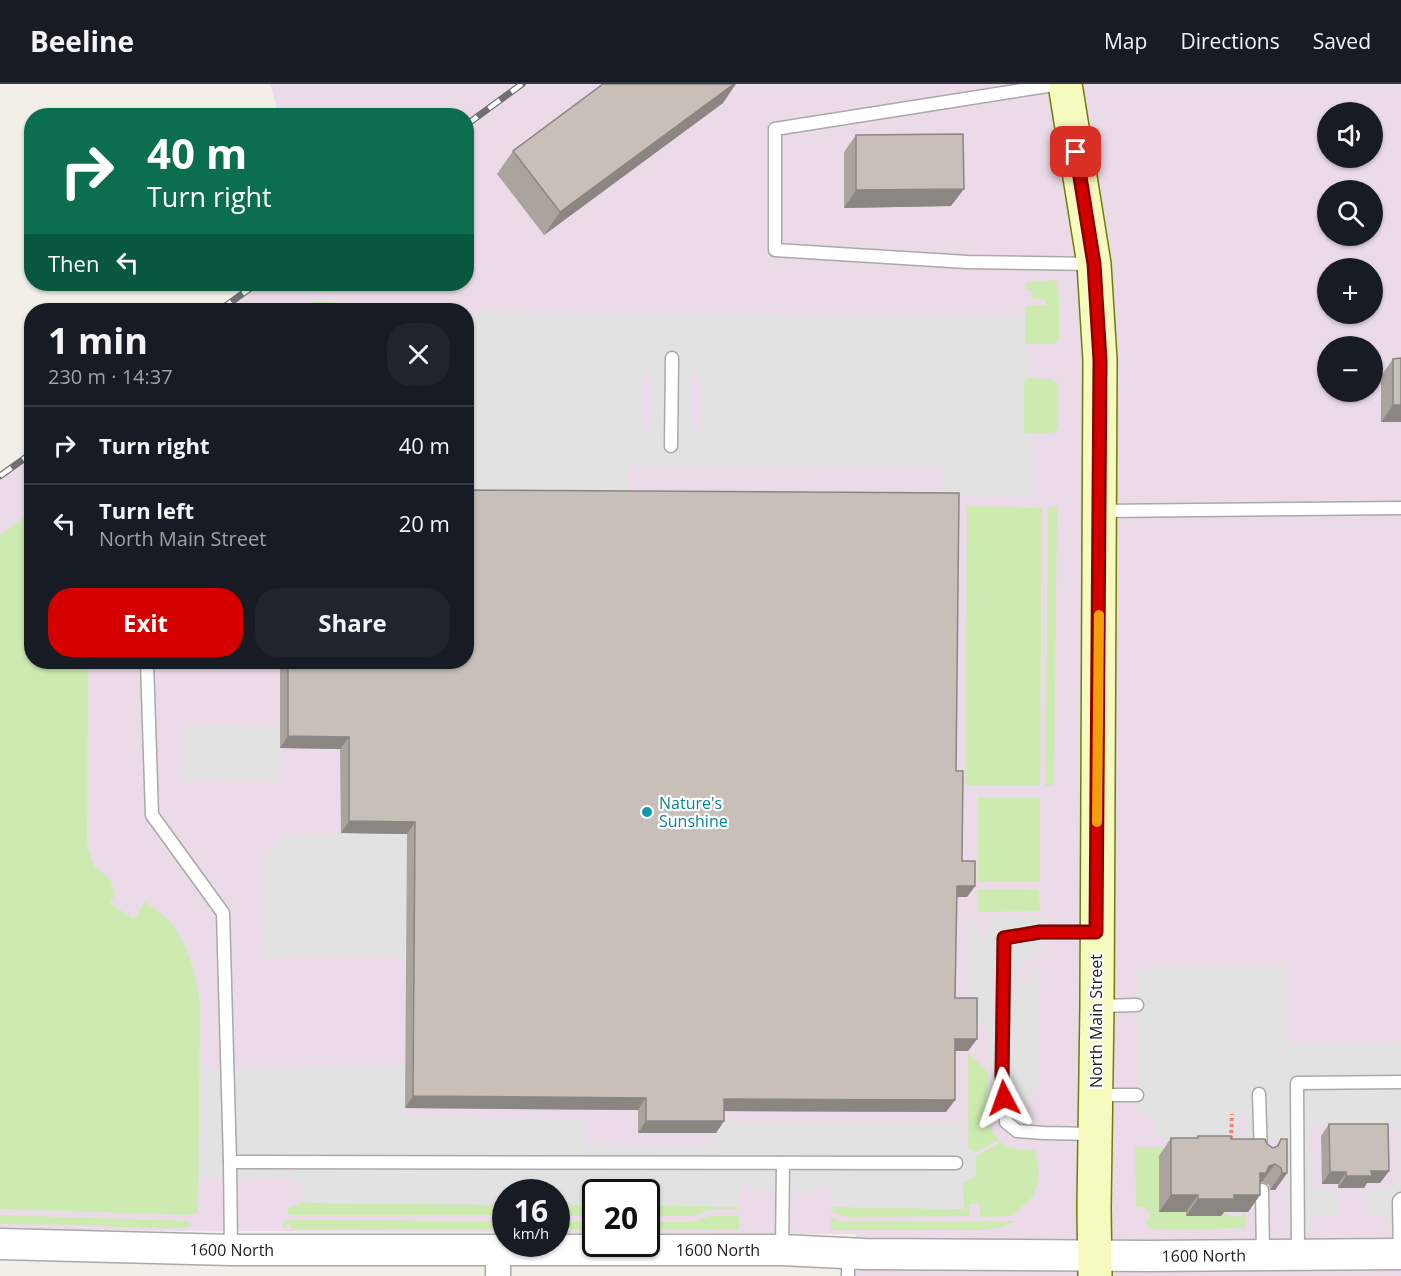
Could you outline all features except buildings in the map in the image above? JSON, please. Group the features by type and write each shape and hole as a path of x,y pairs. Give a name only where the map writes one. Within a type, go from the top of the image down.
{"main road":[{"name":"North Main Street","path":"1065,84 1094,264 1100,360 1095,1266"}],"street":[{"name":"1600 North","path":"0,1244 231,1250 498,1263 782,1250 848,1264 876,1254 1095,1266 1263,1255 1400,1254"}],"lane":[{"path":"1060,84 775,129 775,250 967,262 1094,264"},
{"path":"671,446 672,358"},
{"path":"1100,511 1401,508"},
{"path":"147,669 152,815 223,913 231,1250"},
{"path":"1095,1134 1017,1131 1006,1122 1002,1075 1004,938 1040,932 1096,932"},
{"path":"1097,1006 1137,1005"},
{"path":"1298,1255 1298,1083 1401,1082"},
{"path":"1259,1094 1261,1157"},
{"path":"1096,1095 1137,1095"},
{"path":"230,1162 956,1163"},
{"path":"782,1250 783,1163"},
{"path":"1262,1190 1263,1255"},
{"path":"1400,1254 1399,1201 1401,1199"}],"path":[{"path":"1231,1139 1232,1114"}],"shaded area":[{"path":"270,84 1401,84 1401,1276 845,1276 856,1234 660,1233 660,1179 582,1179 582,1233 570,1233 570,1179 492,1179 492,1232 0,1230 0,476 24,458 24,669 474,669 474,303 230,303 246,291 474,291 474,108 277,108"},
{"path":"474,312 1025,317 1025,341 1030,344 1029,378 1024,381 1024,430 1026,433 1031,433 1030,496 943,494 944,467 634,465 628,469 627,493 474,493","holes":["646,376 653,383 652,427 647,430 642,428 641,424 642,381","696,376 702,381 702,424 699,430 694,429 691,423 692,382"]},
{"path":"183,725 280,727 279,782 182,780"},
{"path":"407,834 406,958 261,957 264,858 286,835"},
{"path":"990,917 1044,918 1043,952 1028,956 1022,962 1020,973 1020,979 1027,982 1040,966 1039,1089 1024,1102 1019,1111 987,1111 990,1034 968,1015 969,918 986,937 990,933"},
{"path":"1137,967 1286,967 1286,1044 1401,1042 1401,1226 1388,1226 1385,1214 1365,1214 1365,1188 1393,1187 1397,1184 1397,1130 1394,1126 1310,1126 1311,1184 1317,1188 1340,1188 1341,1215 1316,1215 1312,1217 1311,1229 1286,1230 1285,1141 1246,1140 1246,1114 1241,1111 1237,1116 1237,1139 1165,1139 1155,1134 1151,1115 1137,1113"},
{"path":"406,1066 405,1118 584,1119 583,1144 716,1145 716,1121 962,1122 962,1147 976,1152 976,1176 963,1183 964,1209 831,1207 832,1193 825,1186 820,1186 815,1192 755,1191 747,1185 741,1188 739,1207 660,1205 660,1179 582,1179 582,1205 570,1205 570,1179 492,1179 492,1204 303,1202 302,1185 300,1180 294,1177 199,1178 200,1068"}],"green space":[{"path":"1056,281 1059,297 1059,340 1054,344 1027,344 1025,341 1025,306 1046,305 1046,300 1032,299 1033,292 1025,290 1025,284"},
{"path":"334,302 341,303 311,303"},
{"path":"1029,378 1052,379 1058,383 1058,429 1052,433 1026,433 1024,431 1024,380"},
{"path":"967,506 1042,508 1040,786 965,785"},
{"path":"1048,507 1057,507 1054,786 1045,786"},
{"path":"24,517 24,669 88,669 87,845 94,866 110,879 115,895 110,903 134,919 145,902 162,914 172,925 190,958 200,1006 198,1212 189,1215 0,1209 0,535"},
{"path":"978,797 1040,797 1040,882 978,882"},
{"path":"978,889 1039,890 1040,909 1039,911 978,912"},
{"path":"968,1053 988,1072 988,1116 990,1125 999,1140 976,1152 968,1148"},
{"path":"1001,1142 1012,1148 1034,1150 1038,1166 1038,1184 1034,1194 1012,1216 980,1217 979,1203 969,1204 969,1216 850,1217 831,1211 831,1207 963,1209 963,1183 975,1176 976,1156"},
{"path":"1135,1147 1198,1148 1186,1216 1221,1216 1224,1212 1230,1216 1242,1216 1245,1212 1245,1228 1168,1230 1150,1227 1146,1224 1150,1214 1145,1207 1136,1207"},
{"path":"303,1202 492,1205 492,1215 291,1215 288,1213 288,1208"},
{"path":"570,1205 582,1205 582,1216 570,1216"},
{"path":"660,1205 739,1207 739,1209 710,1210 691,1216 660,1216"},
{"path":"0,1215 189,1221 192,1225 186,1228 147,1228 0,1224"},
{"path":"709,1216 739,1216 739,1230 660,1229 660,1222 692,1222"},
{"path":"831,1217 843,1222 1017,1221 986,1230 831,1230"},
{"path":"290,1220 492,1221 492,1229 291,1229 291,1225 287,1224 286,1229 282,1225"},
{"path":"570,1222 582,1222 582,1229 570,1229"}],"railway":[{"path":"474,119 522,84"},
{"path":"230,303 246,291"},
{"path":"0,476 24,459"}],"slow traffic":[{"path":"1097,822 1099,615"}],"place":[{"name":"Nature's Sunshine","path":"647,812"}],"route":[{"path":"1004,1098 1002,1075 1004,938 1040,932 1096,932 1100,360 1094,264 1076,152"}]}
